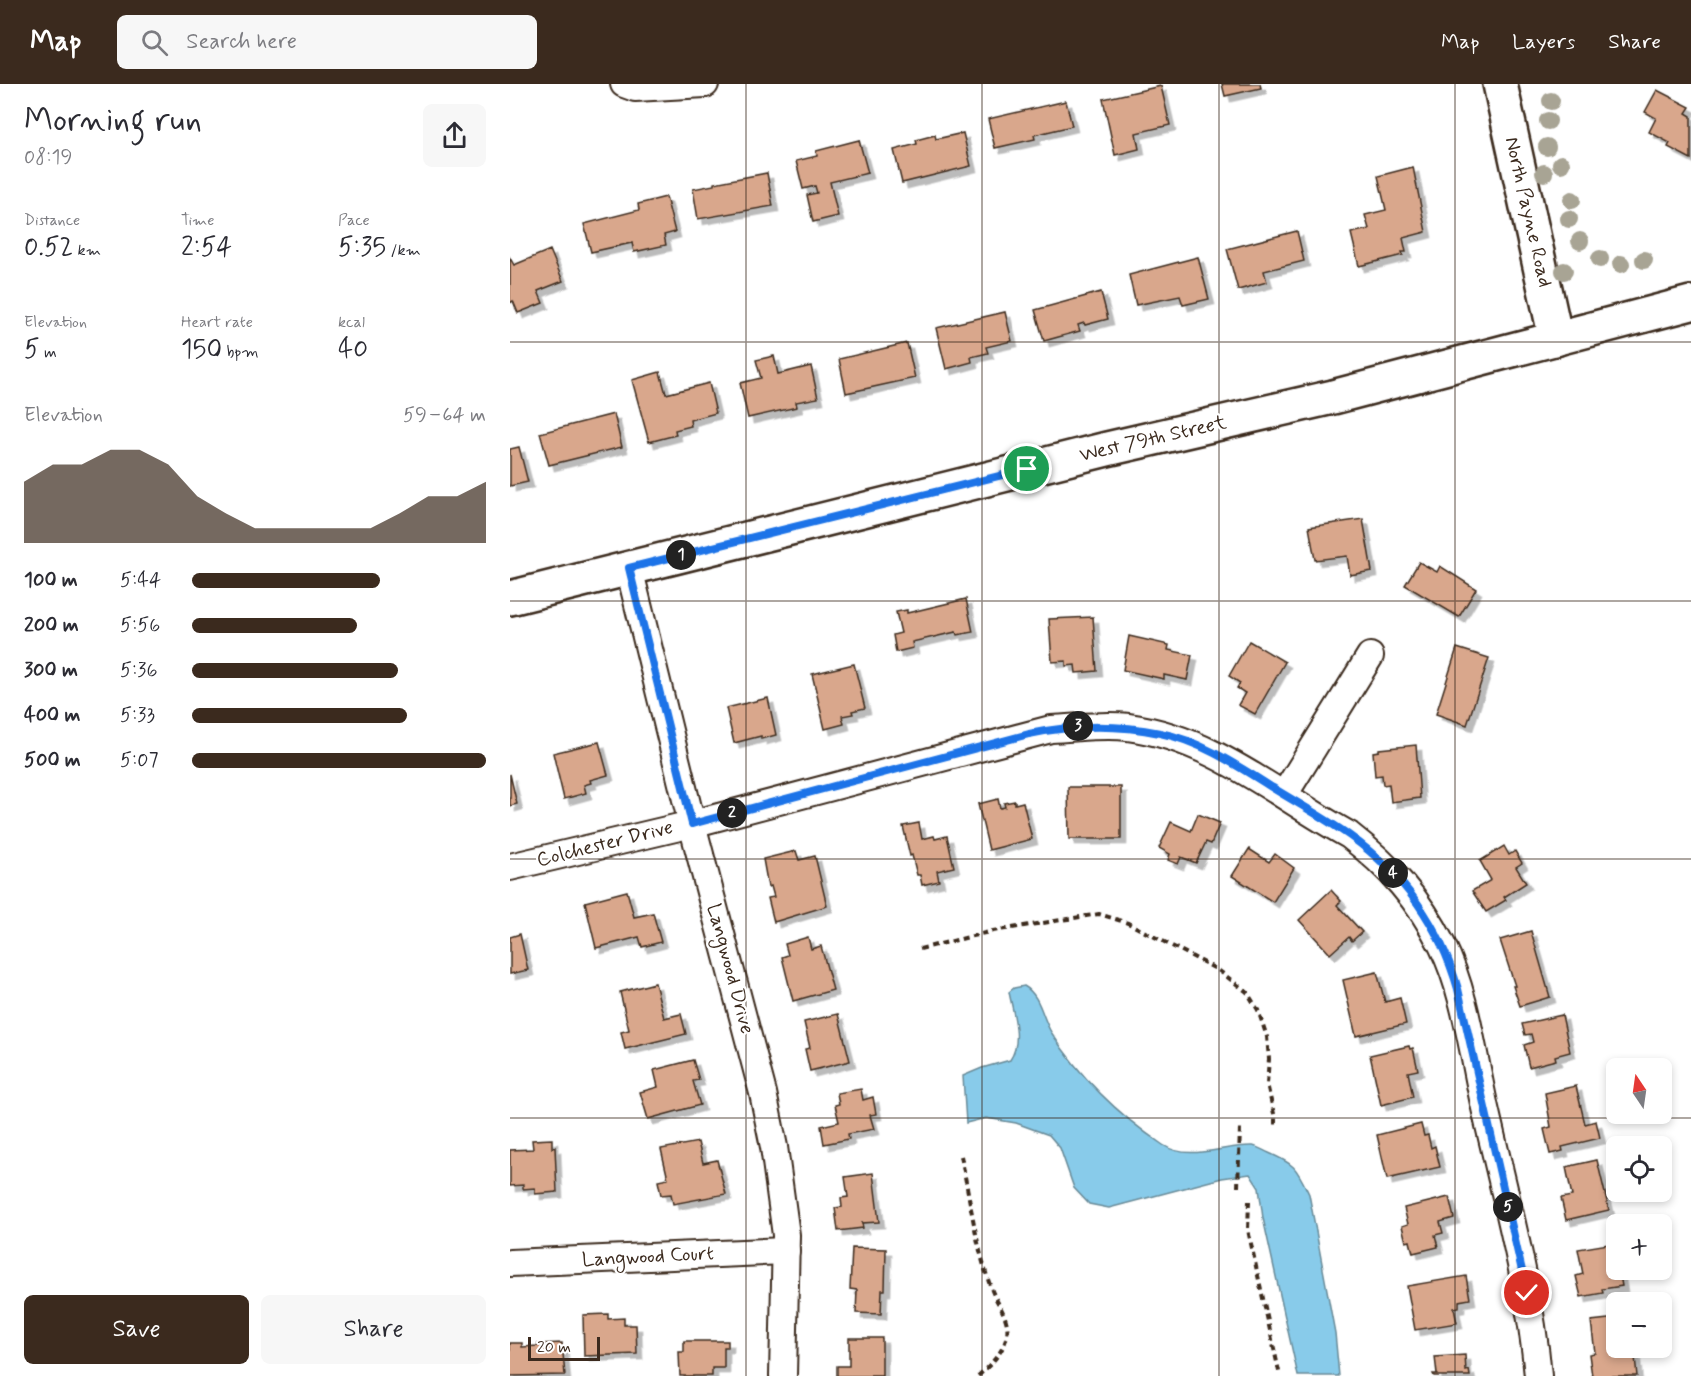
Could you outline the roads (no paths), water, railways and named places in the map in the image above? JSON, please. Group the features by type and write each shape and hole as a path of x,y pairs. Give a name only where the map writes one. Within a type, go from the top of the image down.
{"main road":[{"name":"North Payne Road","path":"1500,84 1556,339"},
{"name":"West 79th Street","path":"510,598 1107,449 1333,397 1691,303"}],"street":[{"path":"624,84 635,88 705,84"},
{"name":"Langwood Drive","path":"629,568 692,824 768,1114 781,1190 786,1251 783,1376"},
{"path":"1284,795 1370,656"},
{"name":"Colchester Drive","path":"510,867 692,824 1029,734 1073,726 1127,727 1181,739 1212,752 1348,835 1392,871 1420,907 1447,956 1464,1012 1520,1262 1538,1376"},
{"name":"Langwood Court","path":"510,1263 786,1251"}],"water":[{"path":"1024,986 1034,995 1051,1032 1087,1080 1130,1121 1163,1145 1173,1150 1195,1153 1253,1146 1285,1161 1294,1168 1309,1194 1335,1333 1339,1376 1298,1376 1263,1218 1259,1188 1250,1174 1222,1178 1109,1208 1089,1204 1074,1188 1060,1148 1049,1135 1016,1123 986,1118 966,1123 963,1076 1010,1060 1016,1044 1016,1036 1015,1018 1009,992 1014,988"}]}
